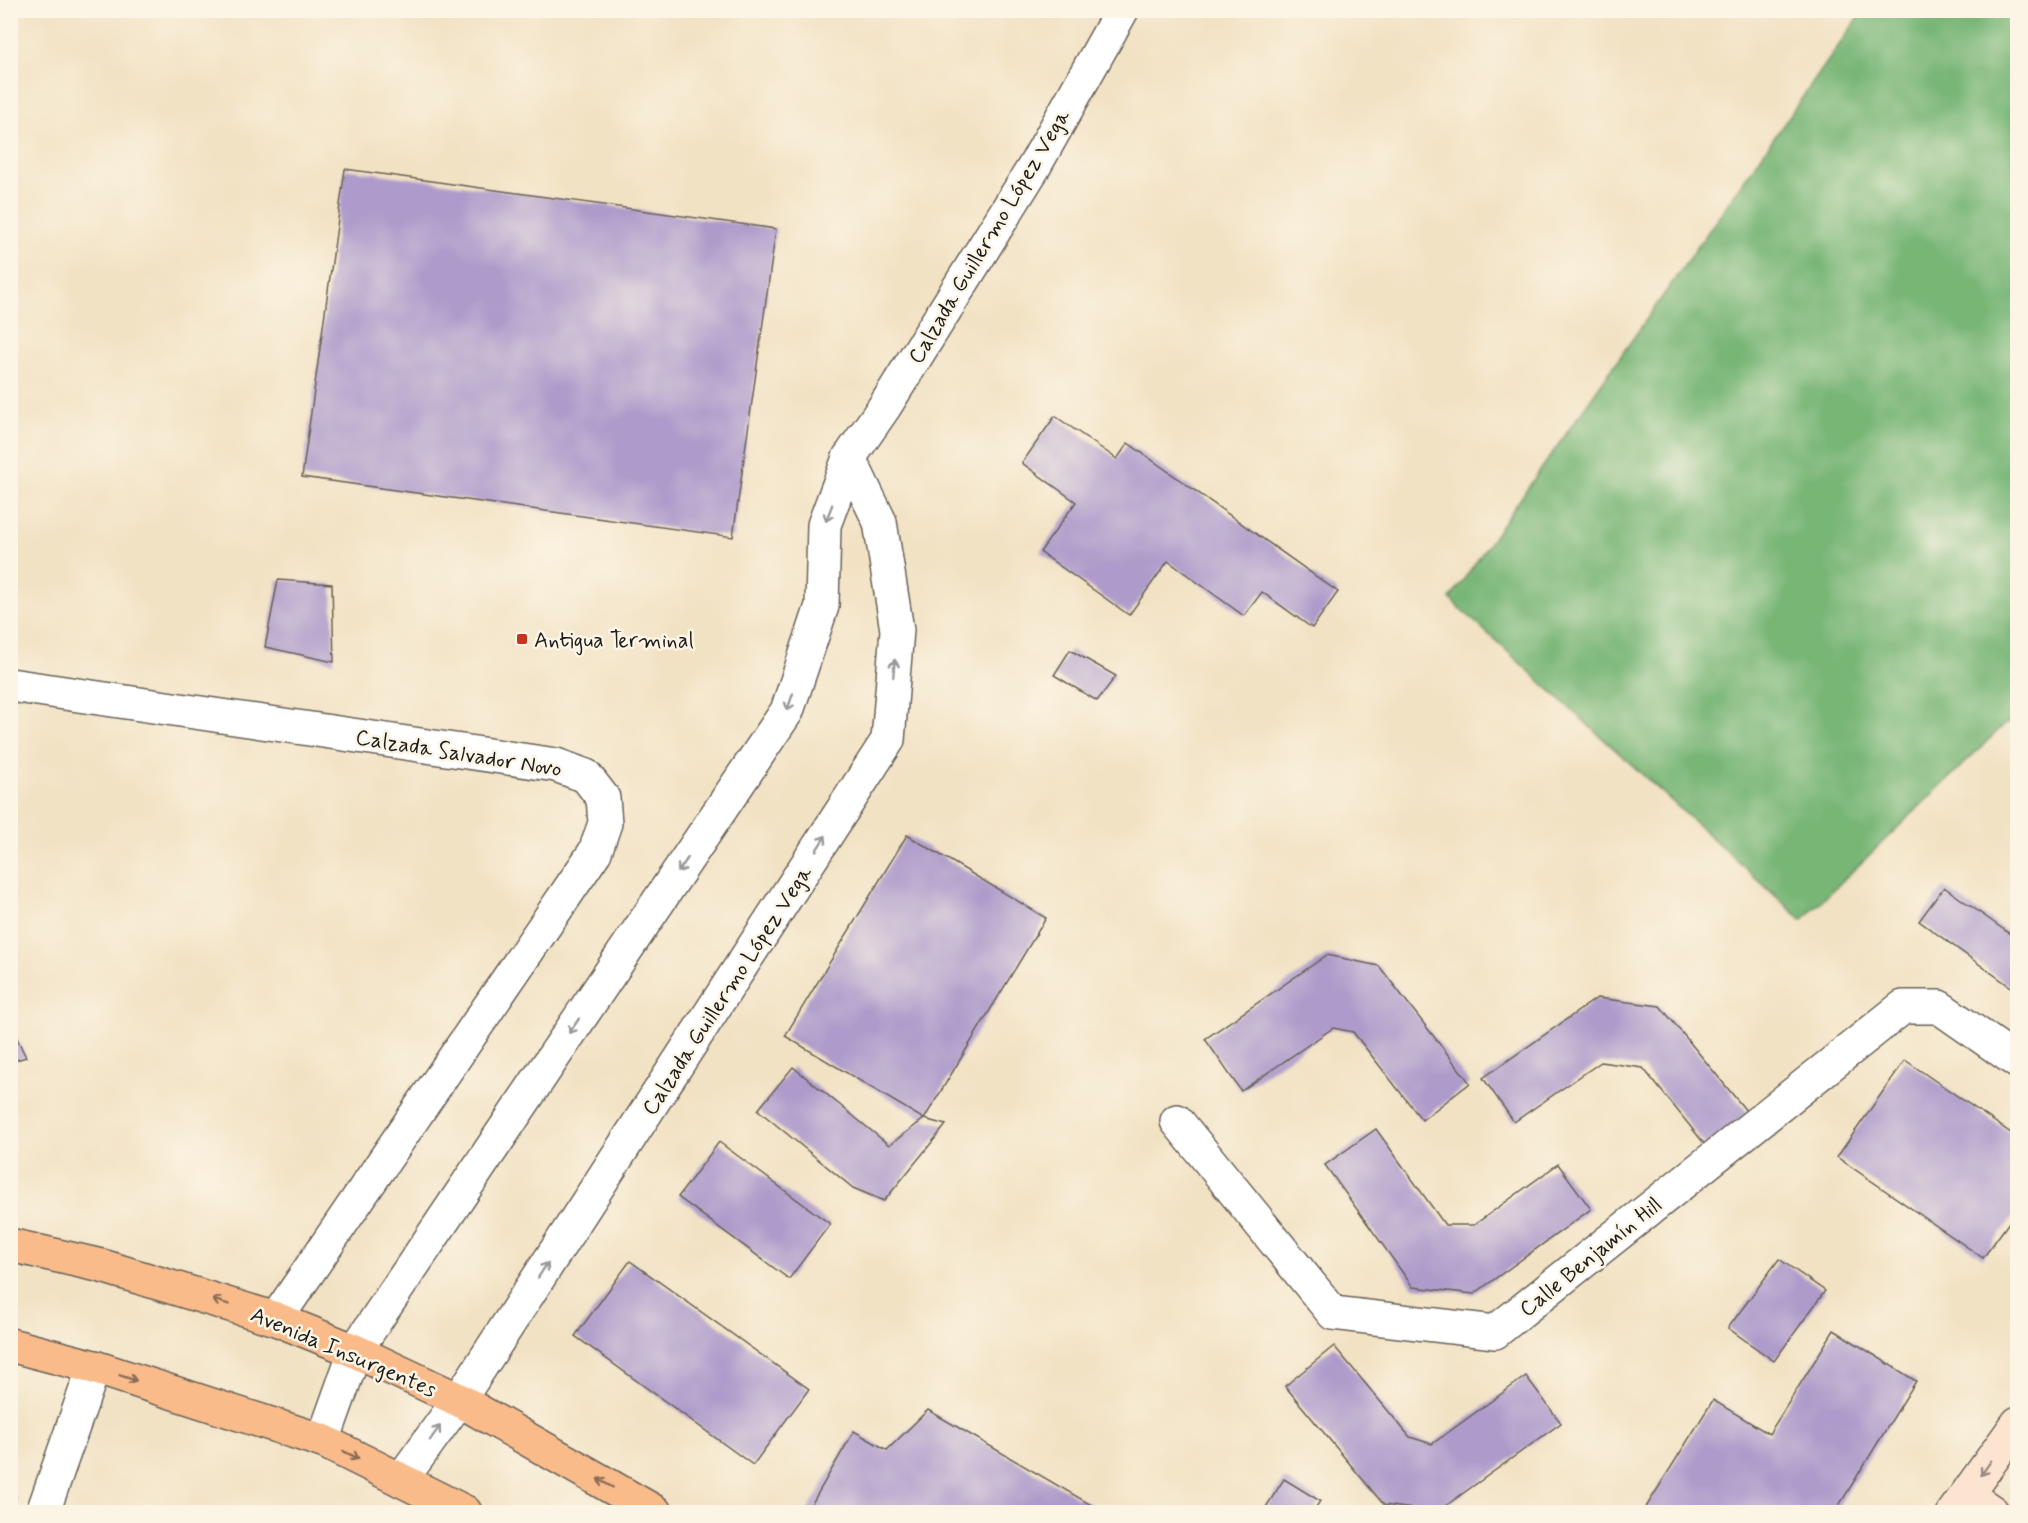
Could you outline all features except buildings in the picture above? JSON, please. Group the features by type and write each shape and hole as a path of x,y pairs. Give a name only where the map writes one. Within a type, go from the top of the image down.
{"main road":[{"name":"Avenida Insurgentes","path":"10,1245 102,1266 276,1319 355,1351 459,1400 655,1512"},
{"path":"10,1346 94,1367 323,1441 465,1512"},
{"path":"1971,1507 2018,1424"}],"street":[{"name":"Calzada Guillermo López Vega","path":"323,1441 355,1351 787,711 822,606 824,525 849,458 885,406 1034,167 1122,10"},
{"name":"Calzada Guillermo López Vega","path":"401,1480 459,1400 888,740 897,630 880,522 849,458"},
{"name":"Calzada Salvador Novo","path":"10,685 556,765 586,776 603,798 605,823 596,852 276,1319"},
{"name":"Calle Benjamín Hill","path":"1177,1120 1333,1313 1495,1332 1903,1007 1939,1007 2018,1062"},
{"path":"43,1512 94,1367"}],"green space":[{"path":"1863,11 2003,11 2017,21 2017,727 2007,722 1802,920 1450,599"}],"place":[{"name":"Antigua Terminal","path":"522,639"}]}
